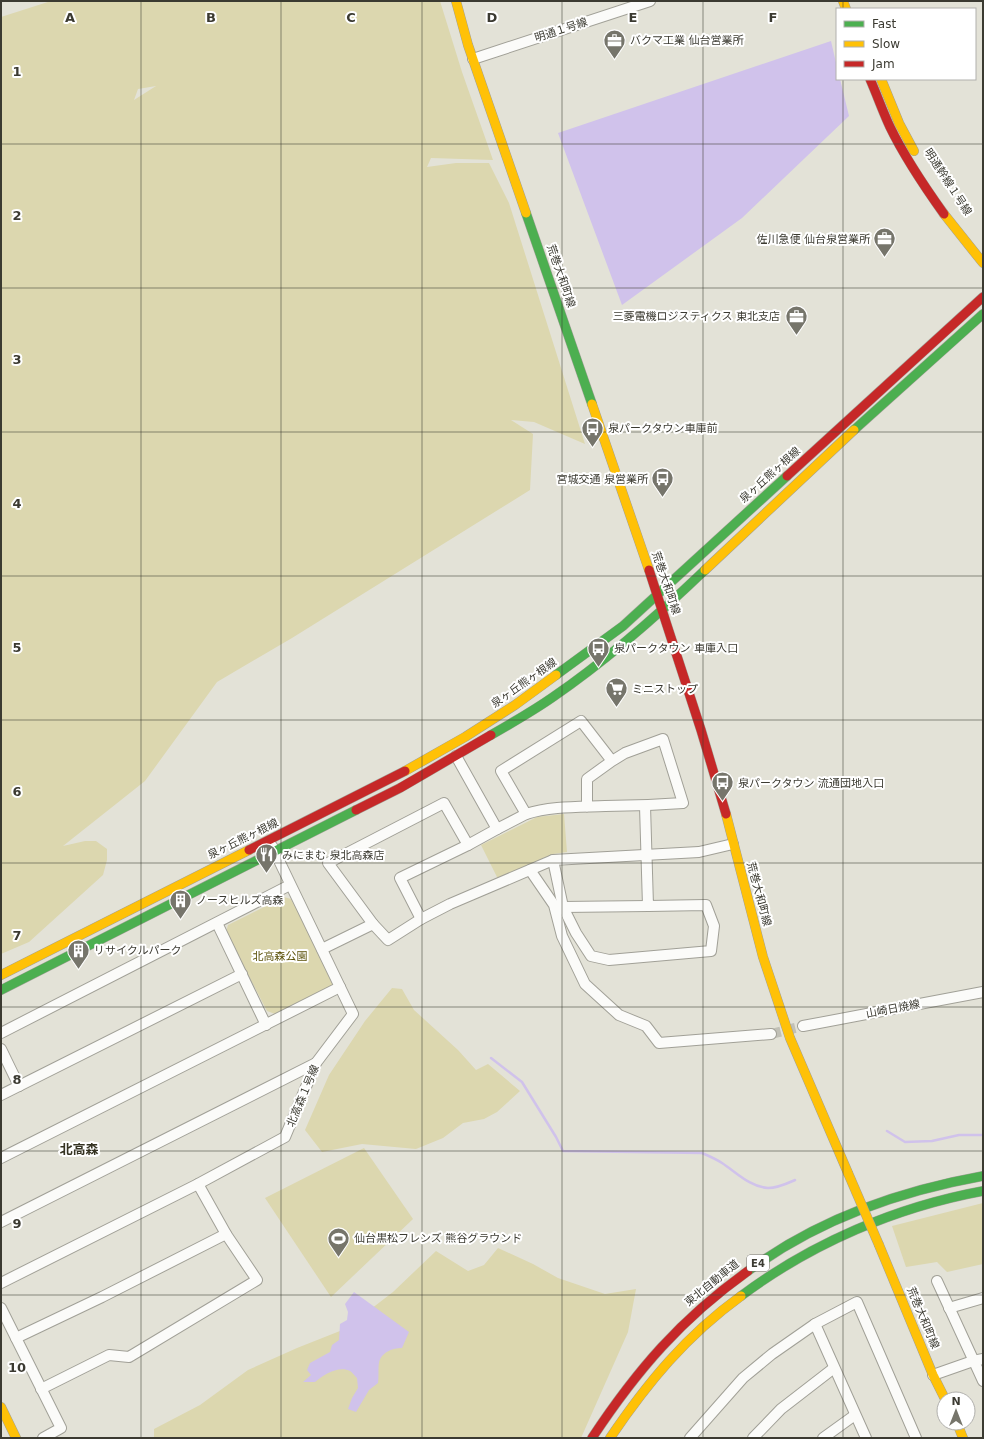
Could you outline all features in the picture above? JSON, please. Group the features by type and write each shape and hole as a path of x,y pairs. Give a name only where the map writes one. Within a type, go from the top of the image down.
{"main road":[{"name":"荒巻大和町線","path":"456,1 473,59 663,609 701,730 763,957 790,1038 941,1391"},
{"path":"870,80 890,127 915,172 956,231 983,263"},
{"name":"明通幹線１号線","path":"881,80 899,123 922,167 964,227 983,249"},
{"name":"泉ヶ丘熊ヶ根線","path":"1,975 268,839 396,776 465,737 515,705 623,626 983,297"},
{"path":"1,990 400,788 523,716 578,680 663,609 829,453 983,314"},
{"name":"東北自動車道","path":"592,1438 619,1398 663,1344 686,1320 735,1278 785,1246 822,1227 882,1201 946,1183 983,1176"},
{"name":"E4","path":"610,1438 648,1385 674,1355 719,1311 766,1277 798,1257 855,1229 903,1211 936,1201 983,1191"},
{"path":"1,1407 16,1438"}],"street":[{"name":"明通１号線","path":"473,59 650,1"},
{"path":"526,814 501,771 581,721 612,761"},
{"path":"421,920 400,878 468,845 526,814 538,810 683,803 663,739 625,753 587,779 587,807"},
{"path":"456,756 497,829"},
{"path":"468,845 444,803 328,863 373,924 388,940 450,904 553,860 699,852 733,844"},
{"path":"645,806 648,906"},
{"name":"北高森１号線","path":"1,1284 198,1184 285,1137 316,1064 353,1014 268,839"},
{"path":"553,860 563,907 576,933 591,956 609,960 711,951 714,926 706,905 563,907"},
{"path":"530,870 554,905 562,936 585,984 619,1015 646,1026 658,1043 770,1034"},
{"path":"1,1034 290,885"},
{"path":"217,923 266,1025"},
{"path":"322,949 373,924"},
{"path":"1,1095 242,974"},
{"path":"1,1158 340,987"},
{"name":"山崎日焼線","path":"803,1026 983,992"},
{"path":"1,1048 19,1086"},
{"path":"1,1222 316,1064"},
{"path":"41,1389 109,1355 129,1357 257,1280 226,1234 198,1184"},
{"path":"16,1338 108,1294 226,1234"},
{"path":"937,1281 978,1360 983,1381"},
{"path":"950,1308 983,1298"},
{"path":"690,1438 744,1378 772,1354 815,1324 857,1302 912,1436"},
{"path":"1,1308 61,1428 43,1438"},
{"path":"815,1324 866,1438"},
{"path":"933,1375 978,1360"},
{"path":"753,1438 781,1409 834,1368"},
{"path":"823,1438 855,1415"}],"green space":[{"path":"51,1 440,1 462,72 493,160 431,158 427,167 456,163 489,163 509,203 585,444 534,422 511,420 533,434 530,490 292,638 217,682 145,781 63,846 85,841 96,841 107,849 107,860 103,875 29,942 1,954 1,17","holes":["156,86 134,100 138,89"]},
{"path":"564,814 567,852 553,854 498,879 481,845 537,817"},
{"name":"北高森公園","path":"284,897 291,899 334,981 332,988 278,1015 267,1011 226,932 228,925"},
{"path":"392,988 402,989 414,1010 458,1050 476,1070 488,1064 520,1091 497,1112 484,1119 463,1123 443,1138 416,1149 362,1144 322,1152 305,1130 329,1075 365,1021"},
{"name":"仙台黒松フレンズ 熊谷グラウンド","path":"364,1148 413,1219 331,1297 265,1198"},
{"path":"983,1203 983,1264 947,1272 937,1262 906,1267 892,1226"},
{"path":"498,1248 533,1264 558,1278 605,1294 636,1289 628,1332 581,1438 154,1438 154,1429 200,1405 248,1370 345,1329 393,1292 436,1251 468,1271 484,1265"}],"shaded area":[{"path":"831,41 836,63 836,80 840,80 849,116 742,218 622,305 558,133"},
{"path":"354,1292 409,1332 402,1348 388,1351 380,1359 378,1383 369,1390 356,1412 348,1409 358,1388 357,1378 350,1371 346,1369 336,1370 322,1376 315,1382 303,1382 311,1375 307,1370 310,1363 330,1352 332,1345 339,1340 340,1324 347,1320 348,1312 345,1304"}],"waterway":[{"path":"491,1058 522,1082 563,1151 702,1153 720,1162 749,1182 761,1187 768,1188 782,1186 795,1180"},
{"path":"887,1131 905,1142 932,1141 959,1135 983,1135"}],"tunnel":[{"path":"771,1034 803,1026"}],"traffic: fast":[{"path":"526,213 592,404"},
{"path":"854,430 983,314"},
{"path":"556,675 623,626 787,476"},
{"path":"491,735 545,702 593,668 669,604 705,570"},
{"path":"1,990 356,810"},
{"path":"748,1271 774,1253 802,1237 831,1222 860,1210 921,1190 983,1176"},
{"path":"741,1296 797,1259 856,1230 887,1217 918,1207 983,1191"}],"traffic: slow":[{"path":"456,1 468,45 526,213"},
{"path":"843,1 846,8"},
{"path":"881,80 899,123 914,151"},
{"path":"944,214 983,263"},
{"path":"592,404 649,570"},
{"path":"705,570 854,430"},
{"path":"405,771 465,737 515,705 556,675"},
{"path":"726,814 763,957 790,1038 848,1173"},
{"path":"1,975 249,850"},
{"path":"848,1173 879,1245"},
{"path":"879,1245 941,1391"},
{"path":"610,1438 624,1417 669,1361 703,1327 741,1296"},
{"path":"1,1407 16,1438"},
{"path":"960,1431 963,1438"}],"traffic: jam":[{"path":"870,80 887,121 908,161 944,214"},
{"path":"787,476 983,297"},
{"path":"649,570 701,730 726,814"},
{"path":"356,810 400,788 491,735"},
{"path":"249,850 405,771"},
{"path":"592,1438 626,1390 662,1347 702,1308 748,1271"}],"place":[{"name":"バクマ工業 仙台営業所","path":"614,60"},
{"name":"佐川急便 仙台泉営業所","path":"885,258"},
{"name":"三菱電機ロジスティクス 東北支店","path":"796,336"},
{"name":"泉パークタウン車庫前","path":"593,448"},
{"name":"宮城交通 泉営業所","path":"663,498"},
{"name":"泉パークタウン 車庫入口","path":"598,668"},
{"name":"ミニストップ","path":"617,708"},
{"name":"泉パークタウン 流通団地入口","path":"722,802"},
{"name":"みにまむ 泉北高森店","path":"267,874"},
{"name":"ノースヒルズ高森","path":"180,920"},
{"name":"リサイクルパーク","path":"79,970"},
{"name":"仙台黒松フレンズ 熊谷グラウンド","path":"339,1258"}],"district":[{"name":"北高森","path":"79,1149"}]}
